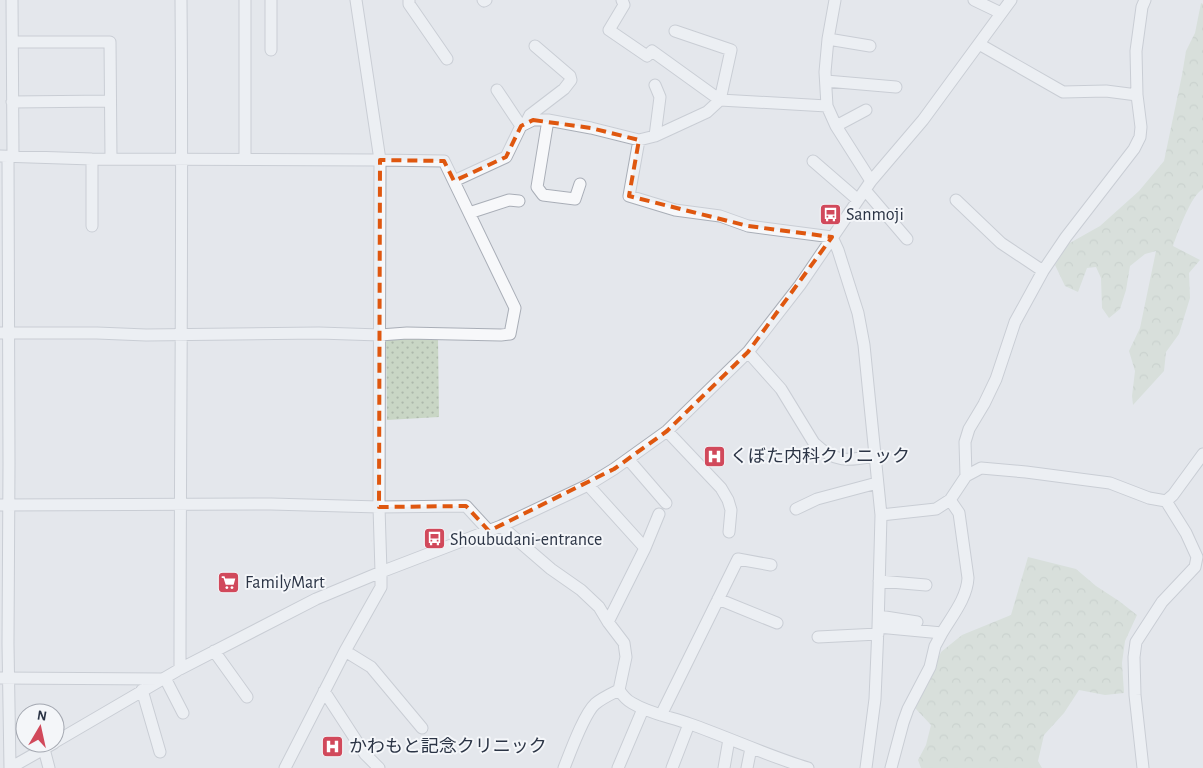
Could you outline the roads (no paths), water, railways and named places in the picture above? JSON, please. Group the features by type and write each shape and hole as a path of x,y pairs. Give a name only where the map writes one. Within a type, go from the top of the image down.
{"street":[{"path":"12,0 12,102 7,156 4,333 4,392 10,463 4,505 4,678 10,768 37,753"},
{"path":"180,669 181,0"},
{"path":"244,0 245,159"},
{"path":"271,0 271,50"},
{"path":"285,768 344,651 380,587 380,160 356,0"},
{"path":"409,0 446,59"},
{"path":"622,0 624,6 609,30 647,56 652,51 720,100 827,106"},
{"path":"835,0 828,39 825,72 827,106 868,185 907,239"},
{"path":"974,0 1001,13"},
{"path":"65,737 180,669 316,599 501,526 588,485 667,431 748,352 800,285 868,185 923,120 1011,0"},
{"path":"966,476 964,442 996,379 1015,322 1043,271 1066,237 1134,149 1140,137 1136,51 1142,7 1145,0"},
{"path":"524,125 533,120 548,120 640,140 655,136 707,112 720,100 731,50 675,31"},
{"path":"828,39 870,46"},
{"path":"13,42 110,42 111,159"},
{"path":"979,44 1063,92 1106,91 1137,96"},
{"path":"454,181 506,157 530,115 564,89 571,80 570,76 535,46"},
{"path":"826,81 896,87"},
{"path":"655,85 660,98 655,136"},
{"path":"497,90 524,125"},
{"path":"12,102 110,101"},
{"path":"836,126 866,110"},
{"path":"548,120 537,187 543,195 575,199 580,184"},
{"path":"640,140 629,196 675,210 720,216 748,226 832,237"},
{"path":"4,333 319,333 380,335 407,333 501,335 510,334 515,308 444,161 92,159 7,156"},
{"path":"92,159 92,226"},
{"path":"813,160 858,200"},
{"path":"469,213 509,200 519,201"},
{"path":"956,200 1001,243 1043,271"},
{"path":"832,237 858,313 864,345 881,515 875,699 866,768"},
{"path":"748,352 781,389 814,443 821,450 829,455 853,460 874,456"},
{"path":"667,431 721,488 728,500 730,510 729,532"},
{"path":"1166,501 1173,495 1203,454"},
{"path":"628,459 666,503"},
{"path":"881,515 936,509 950,500 966,476 981,468 1110,483 1149,498 1166,501 1186,533 1197,557 1195,567 1162,602 1136,642 1134,657 1136,695 1143,768"},
{"path":"796,509 817,499 877,483"},
{"path":"588,485 645,548"},
{"path":"891,768 908,709 930,667 935,646 968,586 959,513 950,500"},
{"path":"4,505 271,504 379,507 466,506 489,531"},
{"path":"608,622 645,548 659,514"},
{"path":"501,526 551,569 581,590 599,607 624,643 626,650 619,690 624,698 643,709 689,724 751,748 779,764 808,768"},
{"path":"661,715 738,559 771,565"},
{"path":"879,581 926,585"},
{"path":"718,599 777,623"},
{"path":"818,637 878,626 917,622"},
{"path":"878,626 942,633"},
{"path":"214,651 247,697"},
{"path":"344,651 371,667 422,728"},
{"path":"4,678 164,678"},
{"path":"164,678 183,713"},
{"path":"142,690 160,752"},
{"path":"564,768 586,716 594,704 619,690"},
{"path":"324,691 365,754 379,768"},
{"path":"618,768 643,709"},
{"path":"672,768 689,724"},
{"path":"724,768 729,739"},
{"path":"748,768 751,748"},
{"path":"49,768 50,753"}],"place":[{"name":"Sanmoji","path":"830,214"},
{"name":"くぼた内科クリニック","path":"714,456"},
{"name":"Shoubudani-entrance","path":"434,539"},
{"name":"FamilyMart","path":"229,582"},
{"name":"かわもと記念クリニック","path":"333,746"}]}
